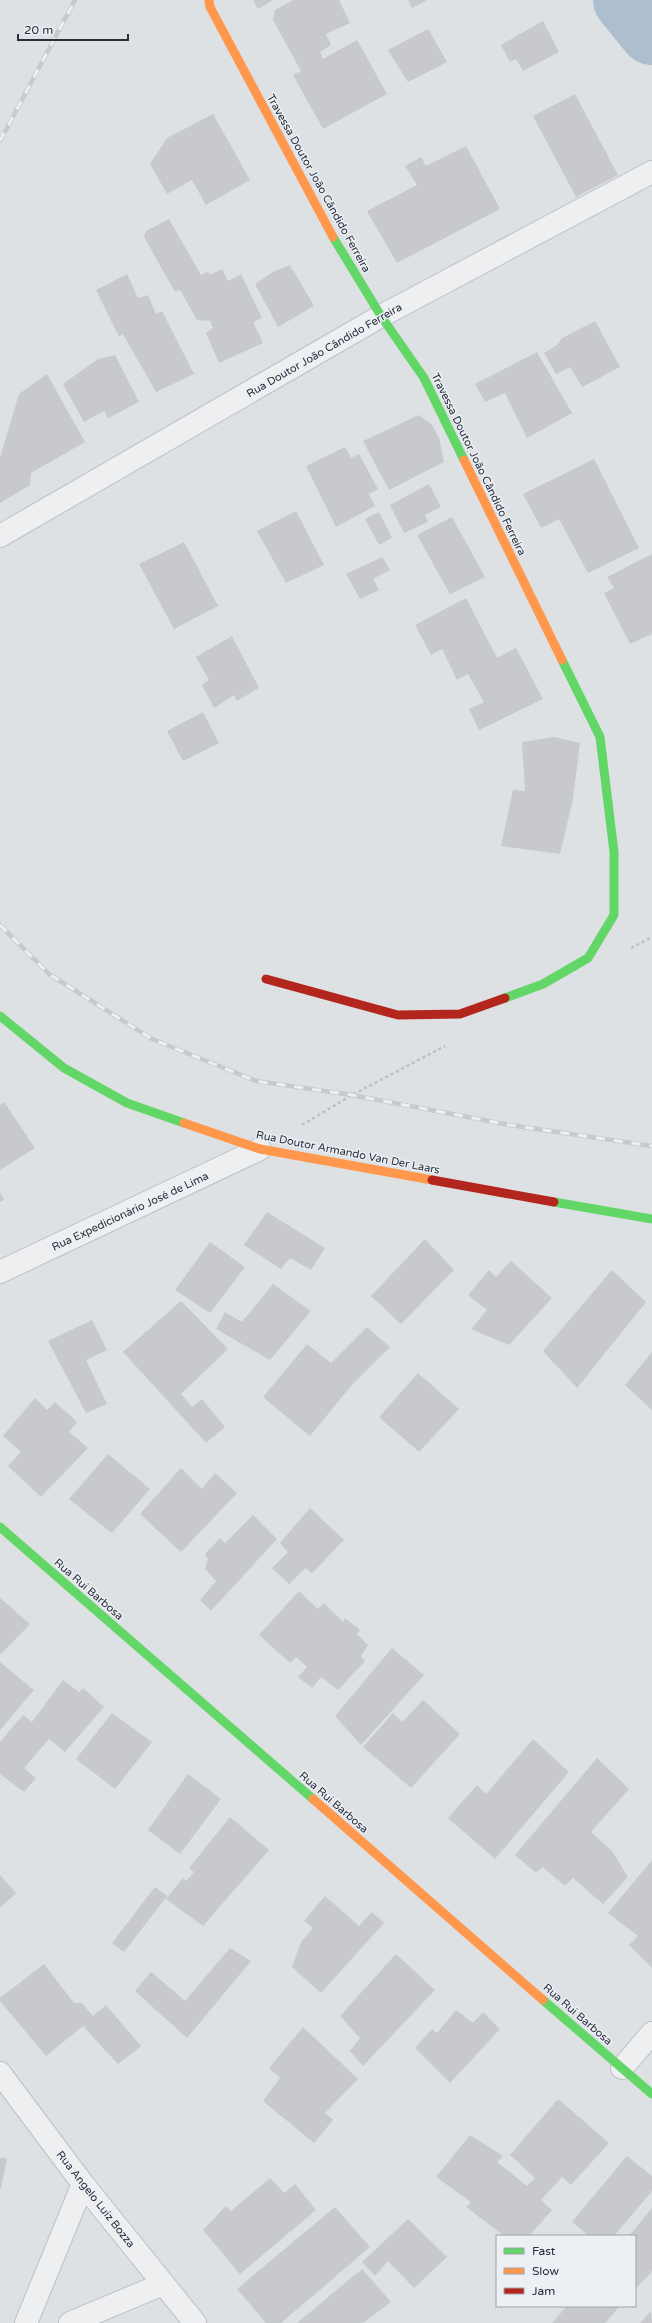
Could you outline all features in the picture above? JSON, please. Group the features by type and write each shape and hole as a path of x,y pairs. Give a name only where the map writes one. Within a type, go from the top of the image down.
{"street":[{"name":"Travessa Doutor João Cândido Ferreira","path":"209,0 210,7 339,250 381,316 424,378 600,737 614,852 614,915 588,958 543,984 460,1014 398,1015 266,979"},
{"name":"Rua Doutor João Cândido Ferreira","path":"0,536 381,316 652,172"},
{"name":"Rua Doutor Armando Van Der Laars","path":"0,1016 9,1025 64,1068 127,1103 260,1150 652,1219"},
{"name":"Rua Expedicionário José de Lima","path":"0,1272 260,1150"},
{"name":"Rua Rui Barbosa","path":"0,1527 652,2094"},
{"path":"622,2068 652,2033"},
{"name":"Rua Angelo Luiz Bozza","path":"0,2074 83,2184 195,2323"},
{"path":"26,2323 83,2184"},
{"path":"70,2323 163,2284"}],"building":[{"path":"253,0 273,0 258,9"},
{"path":"293,0 339,0 350,23 326,34 331,45 320,52 323,59 357,40 387,94 323,129 293,75 301,71 273,20 275,10"},
{"path":"408,0 427,0 412,8"},
{"path":"543,21 559,52 523,71 516,59 510,62 501,45"},
{"path":"428,29 447,62 408,82 388,50"},
{"path":"575,94 618,175 576,197 533,116"},
{"path":"213,114 250,180 206,205 192,180 167,194 150,164 167,138"},
{"path":"466,146 500,209 397,263 367,211 417,185 405,166 421,157 426,166"},
{"path":"169,219 201,275 208,272 210,275 222,269 228,281 241,274 262,318 253,322 263,343 219,363 206,333 213,328 210,321 197,320 180,290 175,292 144,237 146,231"},
{"path":"290,265 314,306 278,327 255,284 273,272"},
{"path":"127,274 138,298 148,295 156,314 162,311 194,374 156,392 123,334 119,337 96,290"},
{"path":"595,321 620,367 582,387 570,367 556,374 544,353 557,345 562,338"},
{"path":"537,352 572,413 527,438 505,393 485,402 475,384"},
{"path":"115,355 139,402 108,418 104,411 84,422 63,384 98,359"},
{"path":"47,374 85,442 31,473 30,485 0,503 0,458 19,394"},
{"path":"419,415 432,425 439,438 444,462 389,490 363,441"},
{"path":"345,447 351,458 359,454 378,489 369,494 375,506 336,527 306,466"},
{"path":"594,459 639,548 588,573 559,519 541,528 523,494"},
{"path":"429,484 441,507 425,515 428,522 404,533 390,505"},
{"path":"296,511 324,565 286,583 257,531"},
{"path":"379,512 392,538 379,545 365,519"},
{"path":"452,517 485,577 450,594 417,535"},
{"path":"184,542 218,606 174,629 139,564"},
{"path":"652,554 652,634 630,644 604,593 614,588 607,577"},
{"path":"382,557 390,570 373,579 379,590 360,599 346,574"},
{"path":"466,598 497,658 516,648 543,699 479,730 469,709 484,702 468,674 457,680 442,649 431,655 415,625"},
{"path":"232,636 259,688 237,701 234,695 214,708 202,685 209,680 196,657"},
{"path":"203,712 219,743 183,761 167,731"},
{"path":"554,737 580,743 573,799 560,854 501,846 513,790 525,791 522,742"},
{"path":"4,1102 35,1148 0,1170 0,1105"},
{"path":"0,1192 4,1200 0,1202"},
{"path":"267,1212 325,1248 311,1270 290,1258 281,1269 244,1245"},
{"path":"425,1239 454,1270 401,1324 371,1296"},
{"path":"210,1242 245,1267 210,1313 175,1290"},
{"path":"511,1261 552,1298 509,1345 471,1329 487,1310 468,1295 489,1270 496,1277"},
{"path":"612,1270 646,1302 577,1388 543,1351"},
{"path":"273,1284 311,1311 270,1360 216,1329 225,1312 242,1322"},
{"path":"181,1301 228,1349 181,1394 192,1407 202,1399 225,1427 206,1443 123,1352"},
{"path":"92,1320 107,1350 86,1360 107,1404 86,1413 48,1341"},
{"path":"367,1327 390,1347 351,1386 310,1436 263,1397 307,1344 331,1363"},
{"path":"652,1352 652,1410 625,1385"},
{"path":"418,1373 459,1409 419,1452 379,1417"},
{"path":"35,1398 47,1410 55,1402 77,1422 69,1432 88,1448 41,1497 8,1466 21,1452 3,1436"},
{"path":"108,1454 150,1489 112,1533 69,1499"},
{"path":"181,1468 202,1489 215,1473 237,1493 181,1552 140,1514"},
{"path":"310,1508 344,1540 312,1573 306,1568 289,1584 272,1568 288,1552 280,1543"},
{"path":"253,1515 277,1539 211,1611 200,1600 216,1581 205,1569 208,1559 205,1554 220,1538 225,1543"},
{"path":"299,1591 318,1609 324,1603 343,1622 345,1618 360,1630 357,1634 368,1645 361,1656 365,1661 338,1690 321,1677 312,1688 298,1677 307,1667 296,1657 290,1663 259,1635"},
{"path":"0,1598 30,1624 0,1655"},
{"path":"392,1648 424,1675 361,1745 335,1716"},
{"path":"0,1662 34,1690 0,1730"},
{"path":"63,1680 79,1692 83,1688 104,1707 65,1752 49,1739 24,1768 36,1778 24,1792 0,1774 0,1742 23,1715 32,1722"},
{"path":"423,1700 460,1734 411,1788 363,1747 393,1713 402,1722"},
{"path":"112,1713 152,1742 115,1789 76,1759"},
{"path":"533,1739 569,1772 495,1859 448,1818 477,1785 486,1794"},
{"path":"597,1758 629,1789 591,1832 612,1851 628,1877 603,1904 573,1878 565,1886 543,1867 536,1873 515,1855"},
{"path":"188,1774 221,1799 180,1854 148,1830"},
{"path":"230,1817 269,1850 203,1926 166,1899 183,1878 186,1881 194,1872 189,1868"},
{"path":"652,1860 652,1968 629,1945 638,1936 608,1913"},
{"path":"0,1875 16,1893 0,1908"},
{"path":"155,1887 167,1896 124,1952 112,1943"},
{"path":"325,1896 359,1926 372,1912 384,1923 321,1993 292,1967 301,1942 313,1928 304,1921"},
{"path":"230,1948 251,1961 187,2038 135,1991 151,1972 185,2001"},
{"path":"396,1954 435,1990 363,2066 350,2051 360,2038 340,2016"},
{"path":"44,1964 74,2003 82,2003 93,2016 106,2005 141,2046 118,2064 83,2026 46,2056 0,2001 0,1998"},
{"path":"456,2010 473,2023 483,2012 500,2029 450,2083 415,2048 432,2029 437,2033"},
{"path":"303,2027 358,2079 325,2113 333,2120 314,2143 263,2101 280,2078 269,2068"},
{"path":"558,2099 609,2143 571,2185 562,2177 541,2200 552,2210 530,2235 503,2235 466,2207 471,2202 436,2177 470,2135 503,2156 497,2162 527,2186 535,2178 510,2155"},
{"path":"627,2156 652,2176 652,2191 615,2235 588,2235 572,2222"},
{"path":"0,2158 7,2158 1,2188 0,2188"},
{"path":"270,2178 284,2193 295,2184 316,2210 240,2274 203,2230 226,2206 231,2211"},
{"path":"335,2207 370,2247 281,2323 266,2323 237,2289"},
{"path":"652,2208 652,2271 636,2289 636,2235 630,2235"},
{"path":"408,2219 447,2257 414,2288 388,2261 375,2276 362,2262"},
{"path":"362,2269 391,2302 363,2323 297,2323"},
{"path":"566,2307 619,2307 605,2323 552,2323"},
{"path":"651,2311 652,2323 640,2323"}],"waterway":[{"path":"626,0 652,32"}],"railway":[{"path":"0,141 75,0"},
{"path":"0,925 49,974 152,1039 256,1081 352,1095 510,1125 652,1146"}],"traffic: fast":[{"path":"333,237 381,316 424,378 464,460"},
{"path":"505,998 543,984 588,958 614,915 614,852 600,737 562,660"},
{"path":"0,1016 64,1068 127,1103 184,1123"},
{"path":"554,1202 652,1219"},
{"path":"0,1527 313,1799"},
{"path":"543,2000 652,2094"}],"traffic: slow":[{"path":"209,0 210,7 333,237"},
{"path":"464,460 562,660"},
{"path":"184,1123 260,1149 432,1180"},
{"path":"313,1799 543,2000"}],"traffic: jam":[{"path":"266,979 398,1015 460,1014 505,998"},
{"path":"432,1180 554,1202"}]}
